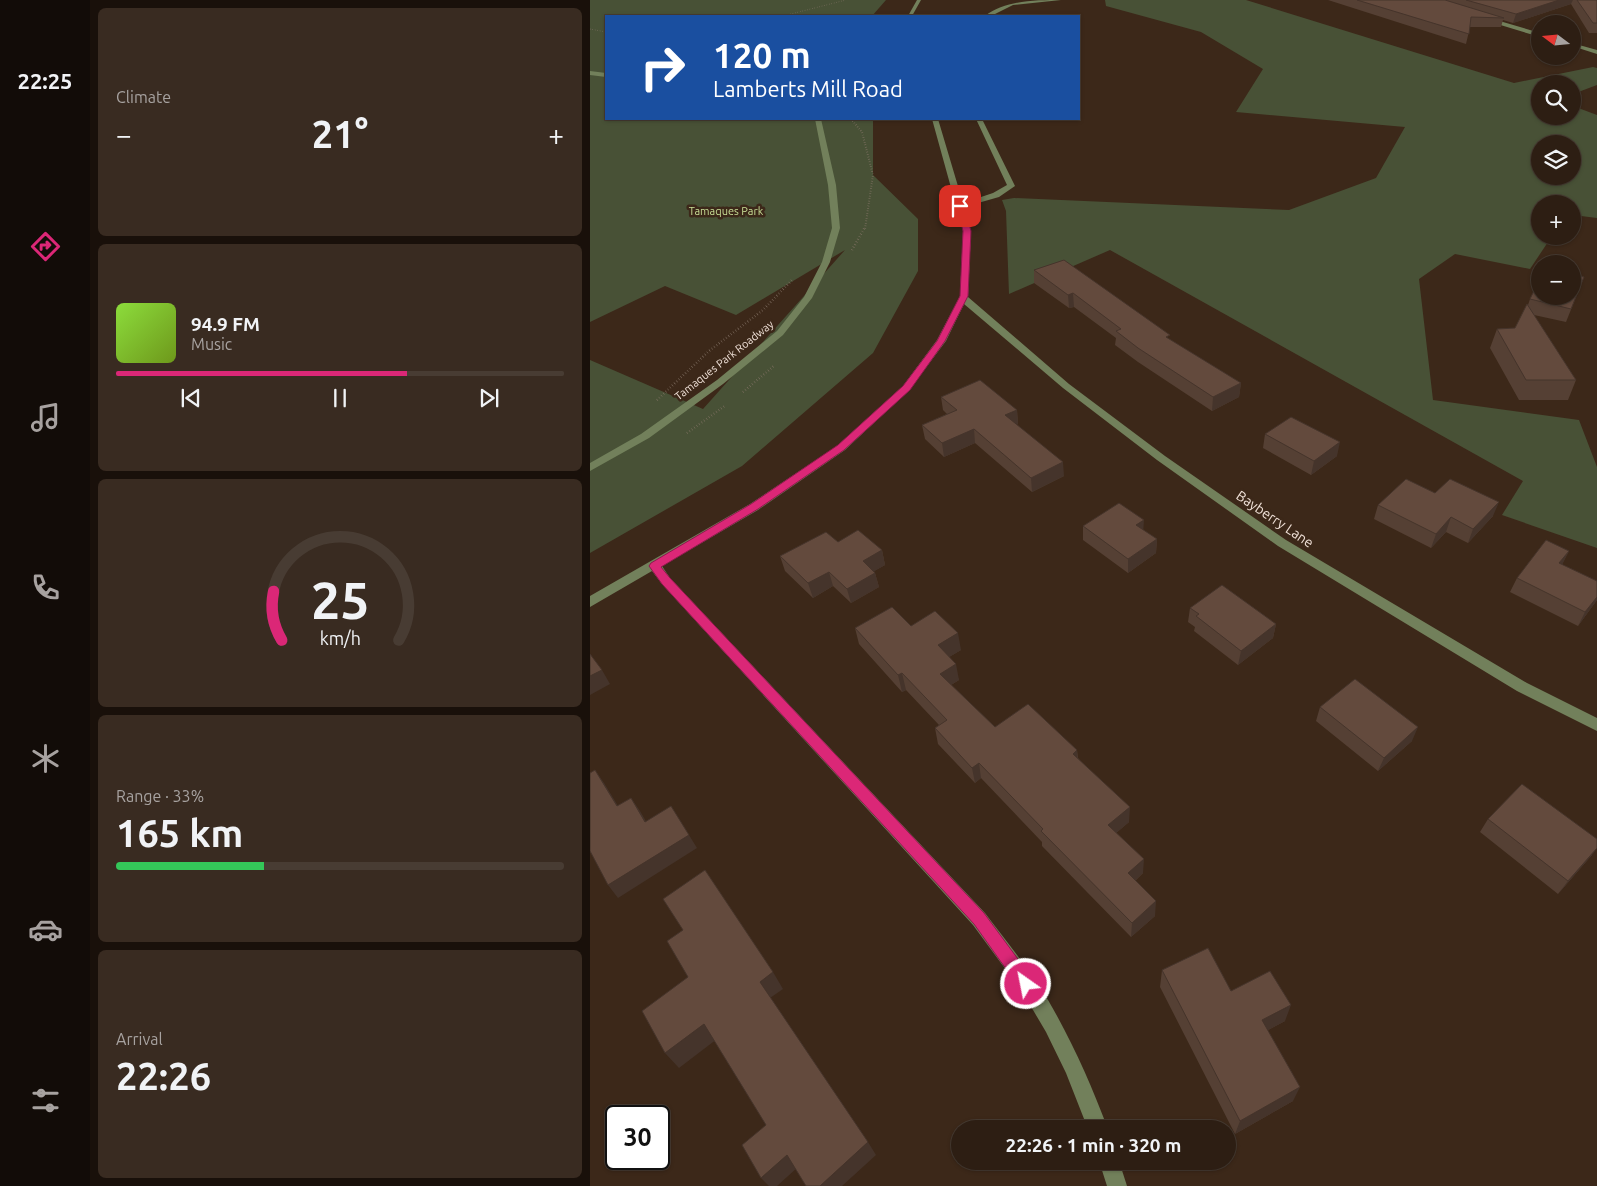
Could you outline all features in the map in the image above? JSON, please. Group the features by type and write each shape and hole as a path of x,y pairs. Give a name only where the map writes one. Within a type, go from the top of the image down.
{"street":[{"path":"910,15 913,8 920,0"},
{"path":"989,15 1000,7 1021,1 1059,0"},
{"path":"1476,16 1531,32"},
{"path":"1581,47 1597,52"},
{"path":"590,73 605,75"},
{"name":"Tamaques Park Roadway","path":"590,468 645,436 720,382 780,333 808,298 826,262 836,228 832,185 818,120"},
{"path":"590,602 754,507 841,448 906,388 941,341 963,298 967,231 935,120"},
{"path":"960,206 996,195 1011,186 980,120"},
{"name":"Bayberry Lane","path":"963,298 1066,386 1161,458 1282,543 1522,687 1597,725"},
{"path":"655,566 666,581 979,919 1017,968 1054,1030 1088,1101 1095,1120"},
{"path":"1112,1170 1117,1186"}],"path":[{"path":"786,15 846,0"},
{"path":"590,29 605,32"},
{"path":"652,405 708,351 763,310 796,276"}],"green space":[{"name":"Tamaques Park","path":"590,0 886,0 873,15 605,15 605,120 873,120 873,175 918,219 918,271 873,353 742,466 590,553 590,360 703,409 845,250 736,315 665,286 590,322"},
{"path":"1105,0 1246,0 1514,83 1531,80 1531,125 1581,125 1581,109 1597,115 1597,218 1581,216 1581,195 1531,195 1531,245 1546,245 1539,255 1531,255 1530,269 1455,254 1419,279 1433,400 1579,420 1597,467 1597,548 1502,515 1523,481 1110,250 1009,294 1006,211 1002,200 1014,198 1289,210 1376,178 1405,127 1236,112 1263,69 1201,32 1106,6"},
{"path":"1593,67 1597,68 1597,85 1581,91 1581,75 1554,75"}],"building":[{"path":"1357,0 1445,0 1504,18 1471,17 1469,34"},
{"path":"1466,0 1559,0 1516,14"},
{"path":"1577,0 1597,0 1597,23 1593,23"},
{"path":"1064,260 1170,335 1166,337 1241,383 1213,397 1138,348 1116,331 1121,329 1073,293 1068,295 1034,270"},
{"path":"1527,304 1576,380 1526,380 1497,329 1515,328"},
{"path":"1555,305 1573,305 1571,309"},
{"path":"980,380 1017,410 1005,415 1063,462 1031,478 974,429 942,443 922,425 957,410 941,397"},
{"path":"1291,417 1340,442 1314,461 1265,434"},
{"path":"1406,479 1435,493 1450,479 1499,502 1473,529 1451,517 1436,534 1378,505"},
{"path":"1119,503 1144,520 1136,525 1157,539 1128,559 1083,526"},
{"path":"858,530 882,550 863,561 875,573 847,589 829,572 808,583 780,556 826,532 838,542"},
{"path":"1546,540 1569,551 1559,563 1597,581 1597,597 1585,612 1517,578"},
{"path":"1222,585 1276,624 1241,651 1196,616 1199,614 1190,608"},
{"path":"892,607 911,626 935,611 958,633 938,645 956,664 940,674 995,727 1028,704 1077,750 1073,754 1130,807 1108,825 1144,859 1128,873 1156,901 1132,923 1041,831 1043,829 979,763 972,768 935,728 947,720 902,673 898,675 855,628"},
{"path":"590,654 602,670 590,676"},
{"path":"1355,679 1418,727 1384,758 1320,707"},
{"path":"595,770 617,806 631,798 645,822 671,806 689,835 608,885 590,851 590,773"},
{"path":"1522,784 1597,839 1597,848 1568,881 1488,819"},
{"path":"705,870 773,972 760,982 868,1142 820,1186 806,1186 787,1155 761,1178 742,1145 766,1125 704,1024 665,1053 642,1011 688,977 667,941 683,930 663,899"},
{"path":"1208,948 1231,991 1270,971 1291,1005 1262,1020 1300,1087 1240,1121 1162,970"}],"route":[{"path":"960,206 967,231 964,296 941,341 906,388 841,448 754,507 655,566 666,581 979,919 1017,968 1026,984"}]}
